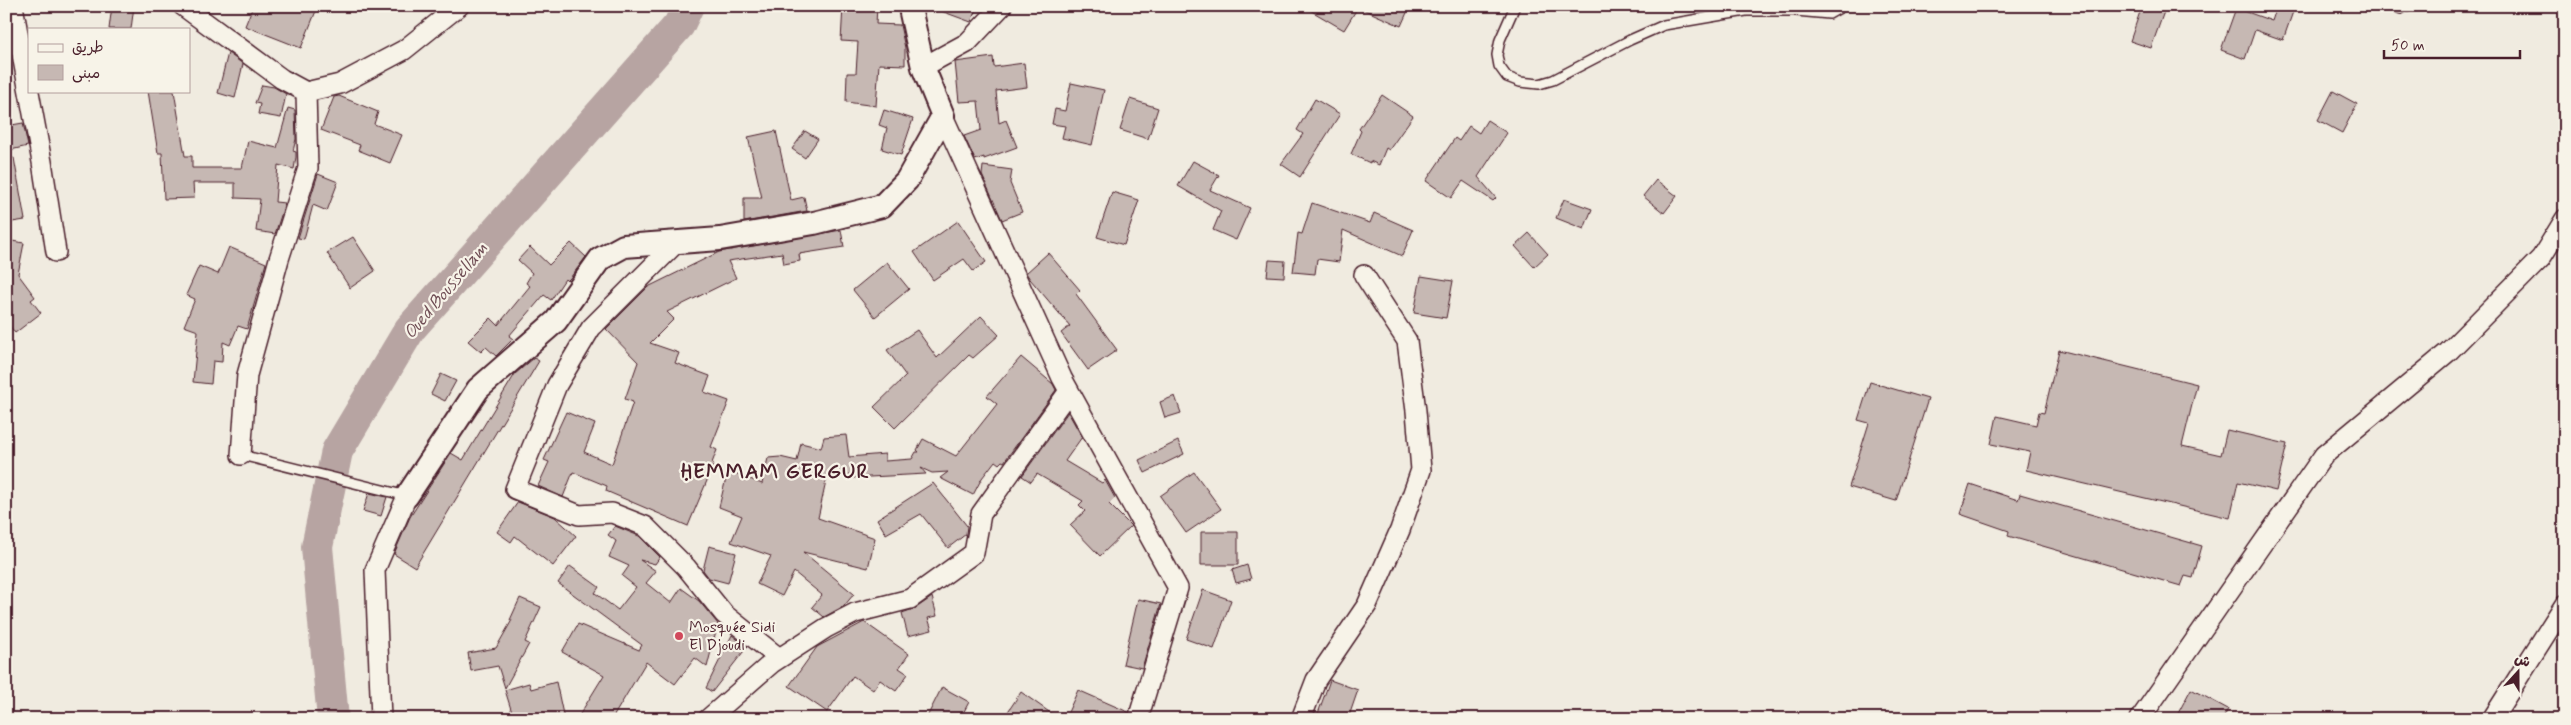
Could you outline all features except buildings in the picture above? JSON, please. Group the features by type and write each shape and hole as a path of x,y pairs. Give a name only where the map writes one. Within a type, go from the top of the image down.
{"street":[{"path":"13,6 28,87"},
{"path":"183,6 282,79 306,92 340,84 404,50 459,6"},
{"path":"913,6 911,13 924,68 943,116 1069,391 1178,588 1138,719"},
{"path":"924,68 967,43 1002,6"},
{"path":"29,92 56,252"},
{"path":"241,455 247,375 279,259 308,168 306,92"},
{"path":"381,719 375,570 407,496 478,389 556,320 600,259 624,246 720,239 814,223 882,206 907,180 943,116"},
{"path":"2140,719 2324,455 2448,352 2541,258 2565,218"},
{"path":"676,243 591,328 558,385 515,489 579,515 612,513 645,526 686,567 724,614 779,658"},
{"path":"1301,719 1316,680 1367,605 1400,530 1421,470 1407,341 1364,275"},
{"path":"708,719 734,694 779,658 826,628 855,613 910,599 974,553 981,514 1069,391"},
{"path":"2492,719 2565,604"}],"lane":[{"path":"1515,6 1500,40 1497,55 1499,66 1507,77 1520,82 1539,84 1553,80 1630,40 1664,25 1771,9 1829,14 1843,6"},
{"path":"2393,6 2401,9 2407,6"},
{"path":"241,455 407,496"}],"waterway":[{"name":"Oued Boussellam","path":"333,719 317,547 337,451 410,329 679,25 688,6"}],"place":[{"name":"Mosquée Sidi El Djoudi","path":"679,636"}],"district":[{"name":"ḤEMMAM GERGUR","path":"775,472"}]}
